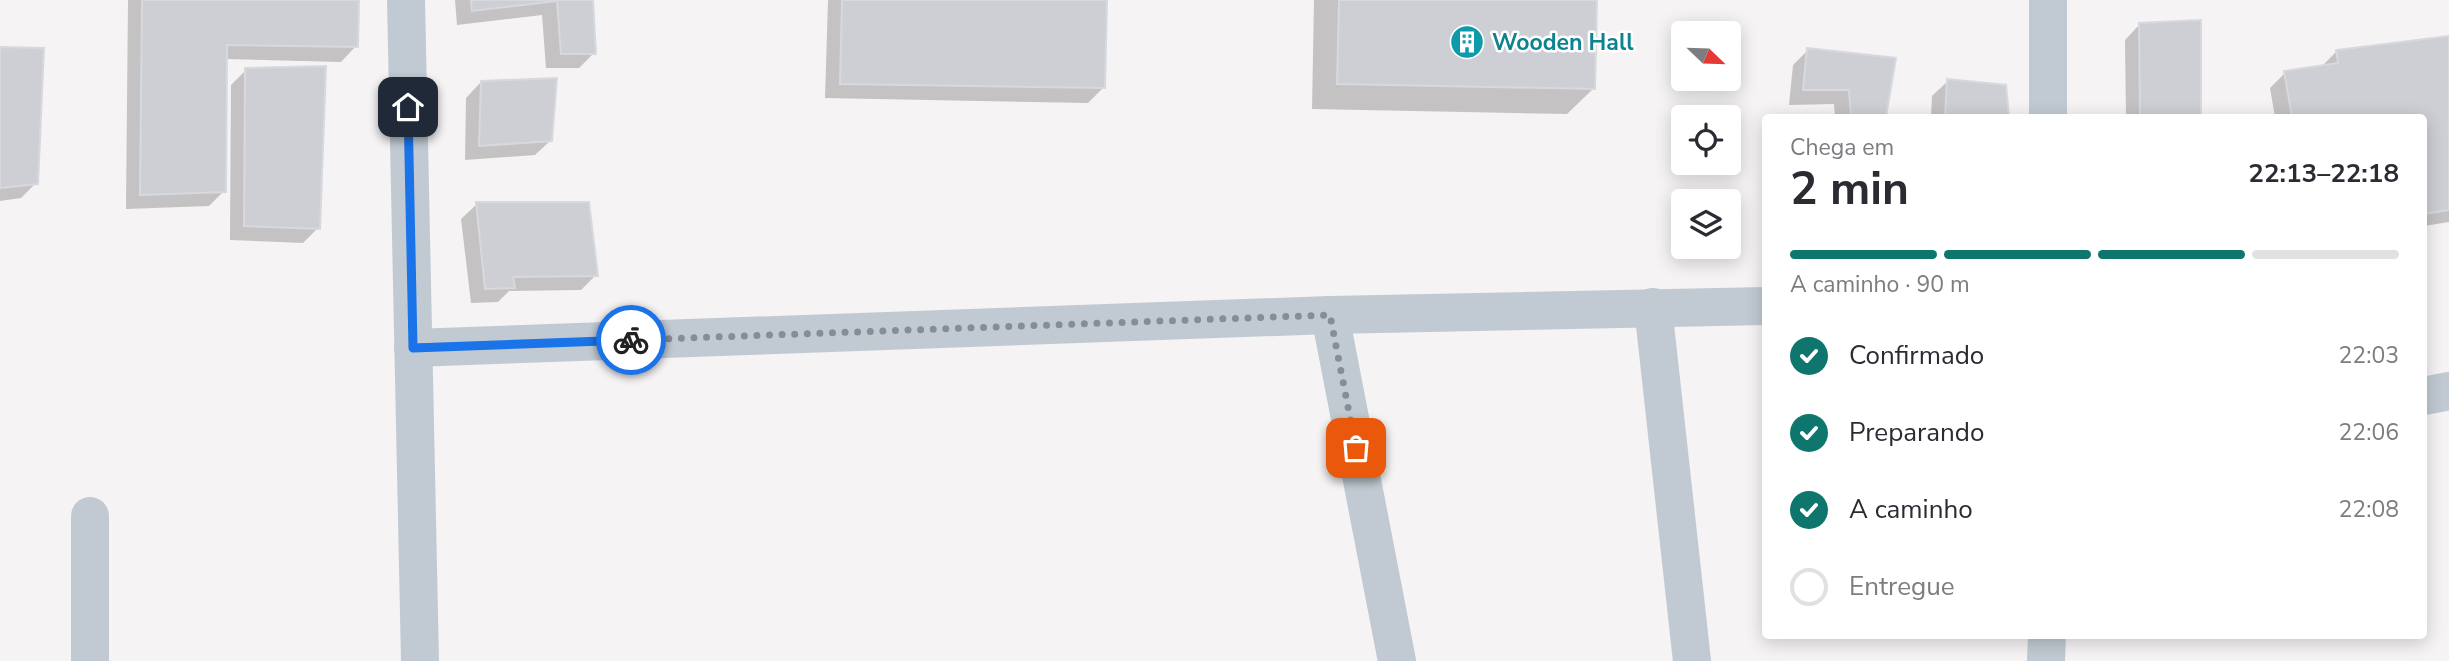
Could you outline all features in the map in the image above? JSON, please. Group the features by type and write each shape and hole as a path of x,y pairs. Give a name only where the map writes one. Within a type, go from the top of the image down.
{"street":[{"path":"406,0 420,661"},
{"path":"2048,0 2048,114"},
{"path":"413,348 1330,315 1762,306"},
{"path":"1653,307 1692,661"},
{"path":"1330,315 1397,661"},
{"path":"2427,395 2449,391"},
{"path":"90,516 90,661"},
{"path":"2046,639 2046,661"}],"building":[{"path":"142,0 359,0 358,47 227,45 226,192 140,195"},
{"path":"471,0 593,0 596,54 561,54 557,1 472,11"},
{"path":"842,0 1107,0 1105,88 840,84"},
{"name":"Wooden Hall","path":"1339,0 1597,0 1595,89 1337,84"},
{"path":"2201,20 2201,114 2140,114 2139,23"},
{"path":"2449,36 2449,210 2427,214 2427,114 2291,114 2284,71 2338,63 2336,50"},
{"path":"0,47 44,48 38,184 0,188"},
{"path":"1807,48 1896,58 1887,114 1851,114 1849,90 1803,90"},
{"path":"326,66 320,229 244,226 245,68"},
{"path":"557,78 552,141 479,146 481,81"},
{"path":"1947,79 2006,85 2009,114 1945,114"},
{"path":"476,202 589,202 598,276 513,277 515,288 485,289"}],"way so far":[{"path":"631,340 1330,315 1356,448"}],"place":[{"name":"Wooden Hall","path":"1467,42"}],"route":[{"path":"408,107 413,348 631,340"}]}
